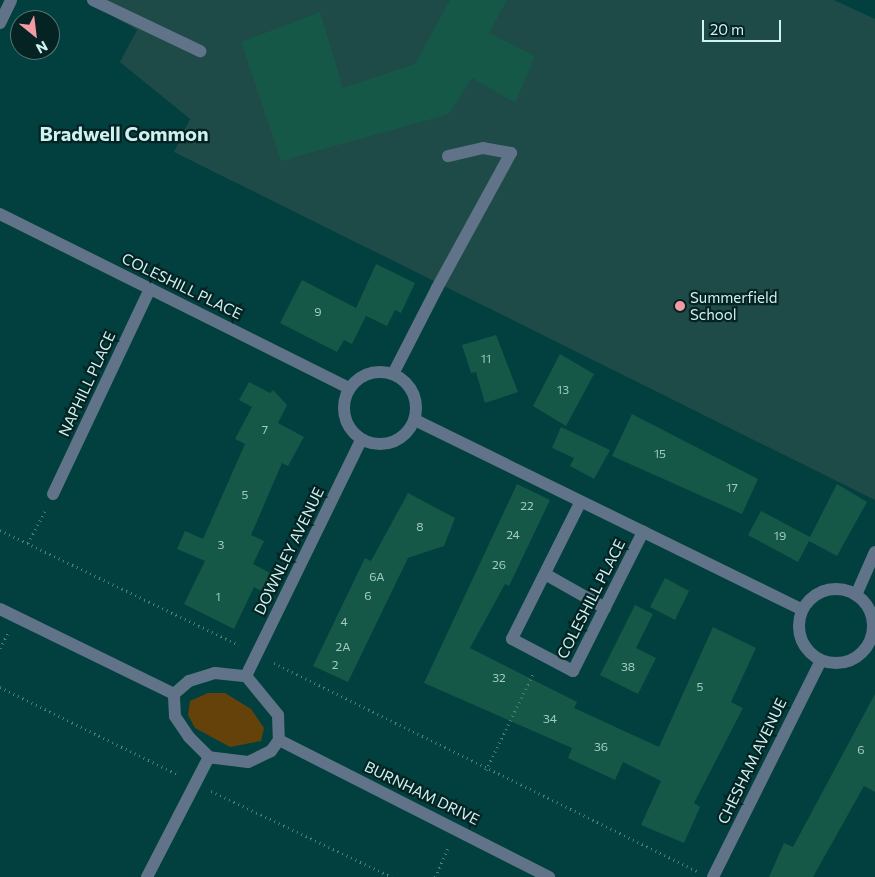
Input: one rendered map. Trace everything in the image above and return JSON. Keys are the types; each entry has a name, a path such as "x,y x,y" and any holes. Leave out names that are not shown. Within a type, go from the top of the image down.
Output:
{"street":[{"path":"0,23 11,0"},
{"path":"93,0 200,51"},
{"path":"393,374 437,288 511,153 483,148 448,156"},
{"name":"COLESHILL PLACE","path":"0,214 349,388"},
{"name":"NAPHILL PLACE","path":"53,494 150,289"},
{"path":"370,373 393,374 412,390 415,420 409,431 387,444 361,440 344,413 349,388 370,373"},
{"name":"COLESHILL PLACE","path":"415,420 580,503 802,610"},
{"name":"DOWNLEY AVENUE","path":"246,676 361,440"},
{"name":"COLESHILL PLACE","path":"580,503 512,639 573,671 643,532"},
{"path":"856,595 875,552"},
{"path":"544,574 605,608"},
{"path":"832,589 856,595 870,611 872,643 843,662 821,660 811,653 800,634 802,610 820,593 832,589"},
{"path":"0,609 174,694"},
{"name":"CHESHAM AVENUE","path":"713,877 821,660"},
{"path":"215,673 246,676 278,715 279,740 270,751 248,762 210,757 175,716 174,694 189,681 215,673"},
{"name":"BURNHAM DRIVE","path":"279,740 458,828 549,877"},
{"path":"147,877 210,757"}],"path":[{"path":"28,543 53,494"},
{"path":"0,530 257,654 486,770 699,873"},
{"path":"486,770 543,656"},
{"path":"435,877 458,828"}],"shaded area":[{"name":"Summerfield School","path":"96,0 834,0 875,19 875,500 174,152 190,119 120,62 137,30 107,13"},
{"path":"208,693 225,693 251,709 264,728 261,741 230,747 195,728 188,715 190,701"}],"building":[{"path":"450,0 507,0 489,33 535,56 515,103 472,78 449,114 281,161 241,42 320,12 343,88 415,64"},
{"path":"376,264 415,283 401,313 395,310 387,326 366,316 352,344 344,340 337,352 280,323 302,280 356,308"},
{"path":"496,335 518,392 485,403 476,372 471,373 462,345"},
{"path":"560,354 594,374 566,426 533,406"},
{"path":"249,382 270,393 273,390 287,405 278,423 304,437 288,466 282,463 251,535 264,541 253,564 276,576 267,594 254,587 234,629 184,604 205,561 177,549 185,531 203,539 245,444 235,439 252,407 239,400"},
{"path":"632,414 758,479 742,514 612,456"},
{"path":"561,427 610,450 594,479 570,466 574,458 552,448"},
{"path":"517,484 550,500 509,586 505,584 470,648 577,702 574,708 659,747 713,627 756,648 731,702 743,708 694,803 700,807 684,843 641,825 661,781 623,762 615,780 568,758 572,748 424,683"},
{"path":"837,484 867,502 837,556 809,541 798,562 748,535 761,511 810,537"},
{"path":"408,493 455,518 444,546 408,558 348,682 313,666 365,558 371,561"},
{"path":"665,578 689,591 675,620 650,607"},
{"path":"635,605 653,614 636,648 656,658 638,694 600,675"},
{"path":"875,694 875,792 864,786 813,877 769,877 784,843 793,847"}],"place":[{"name":"Summerfield School","path":"680,306"}],"district":[{"name":"Bradwell Common","path":"124,133"}]}
